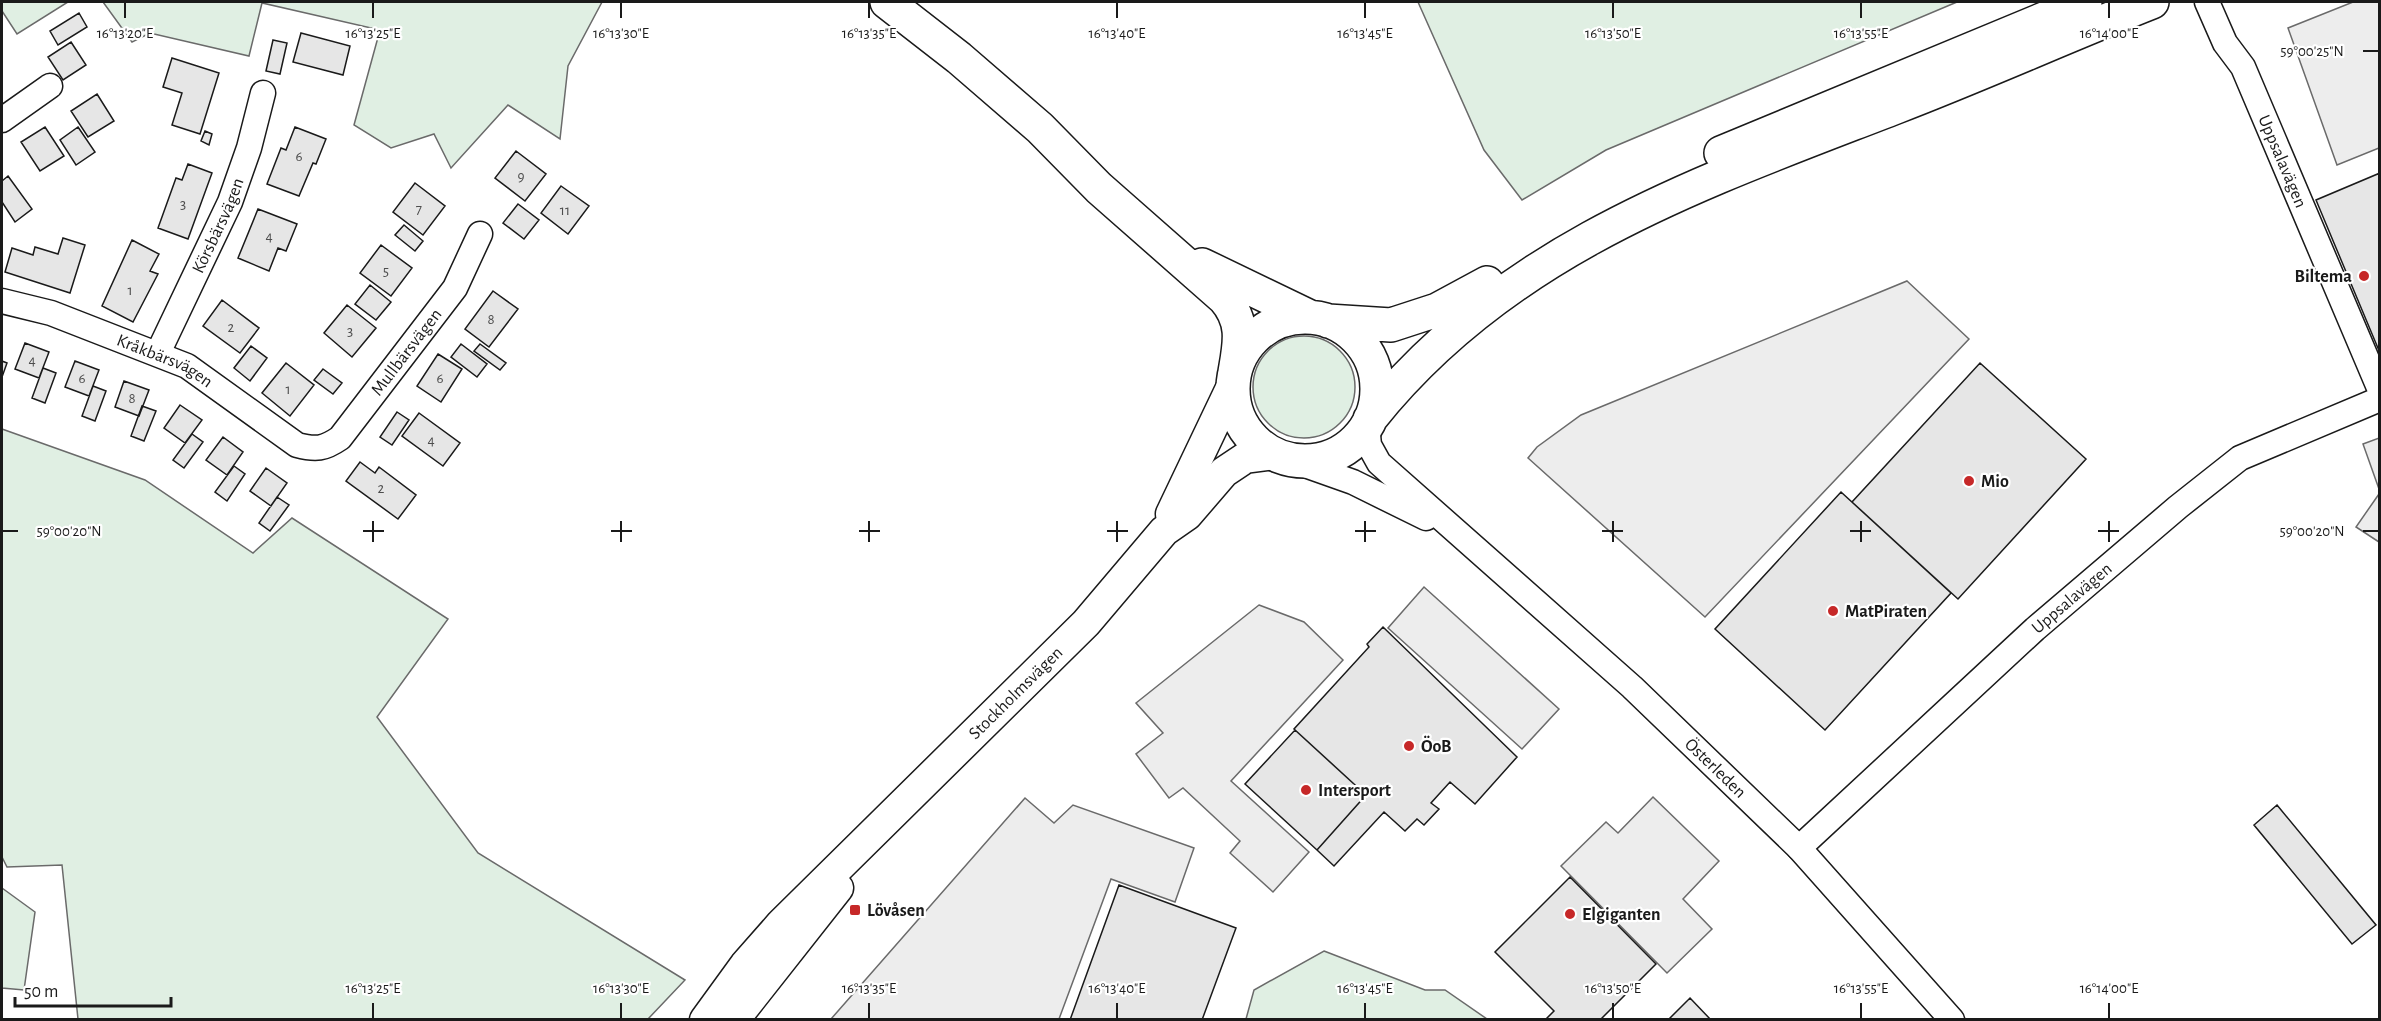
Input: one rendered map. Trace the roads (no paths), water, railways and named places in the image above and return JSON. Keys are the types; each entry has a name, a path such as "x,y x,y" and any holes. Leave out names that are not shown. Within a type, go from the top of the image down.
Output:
{"highway":[{"path":"887,2 1017,107 1099,188 1224,298 1236,314 1241,340 1234,378 1233,399 1245,429 1262,447 1281,456 1302,461 1331,456 1355,441 1399,383 1441,341 1483,306 1540,265 1607,227 1676,193 1916,99 2151,2"},
{"path":"1234,378 1244,350 1258,334 1283,320 1319,319 1391,325 1437,310 1462,298 1578,226 1709,158 1802,117 2085,2"},
{"path":"1171,249 1319,319 1344,328 1355,337 1370,358 1374,370 1377,395 1369,422"}],"main road":[{"name":"Stockholmsvägen","path":"1164,531 1234,378"},
{"name":"Stockholmsvägen","path":"705,1020 745,965 781,924 1086,623 1164,531 1187,515 1234,464 1245,458 1281,456"},
{"name":"Stockholmsvägen","path":"734,1020 833,899 860,848"}],"street":[{"name":"Uppsalavägen","path":"2207,2 2225,43 2243,67 2379,390"},
{"path":"2,120 50,86"},
{"name":"Körsbärsvägen","path":"158,353 171,321 208,254 230,202 249,148 264,93"},
{"name":"Mullbärsvägen","path":"312,449 327,447 340,438 455,288 480,234"},
{"name":"Kråkbärsvägen","path":"2,301 51,313 187,366 297,445 312,449"},
{"name":"Uppsalavägen","path":"1799,848 2035,629 2240,458 2379,399"},
{"name":"Österleden","path":"1369,422 1369,445 1379,463 1519,584 1632,687 1799,848 1952,1020"},
{"name":"Österleden","path":"1281,456 1353,482 1460,535"}],"place":[{"name":"Biltema","path":"2364,276"},
{"name":"Mio","path":"1969,481"},
{"name":"MatPiraten","path":"1833,611"},
{"name":"ÖoB","path":"1409,746"},
{"name":"Intersport","path":"1306,790"},
{"name":"Lövåsen","path":"855,910"},
{"name":"Elgiganten","path":"1570,914"}]}
